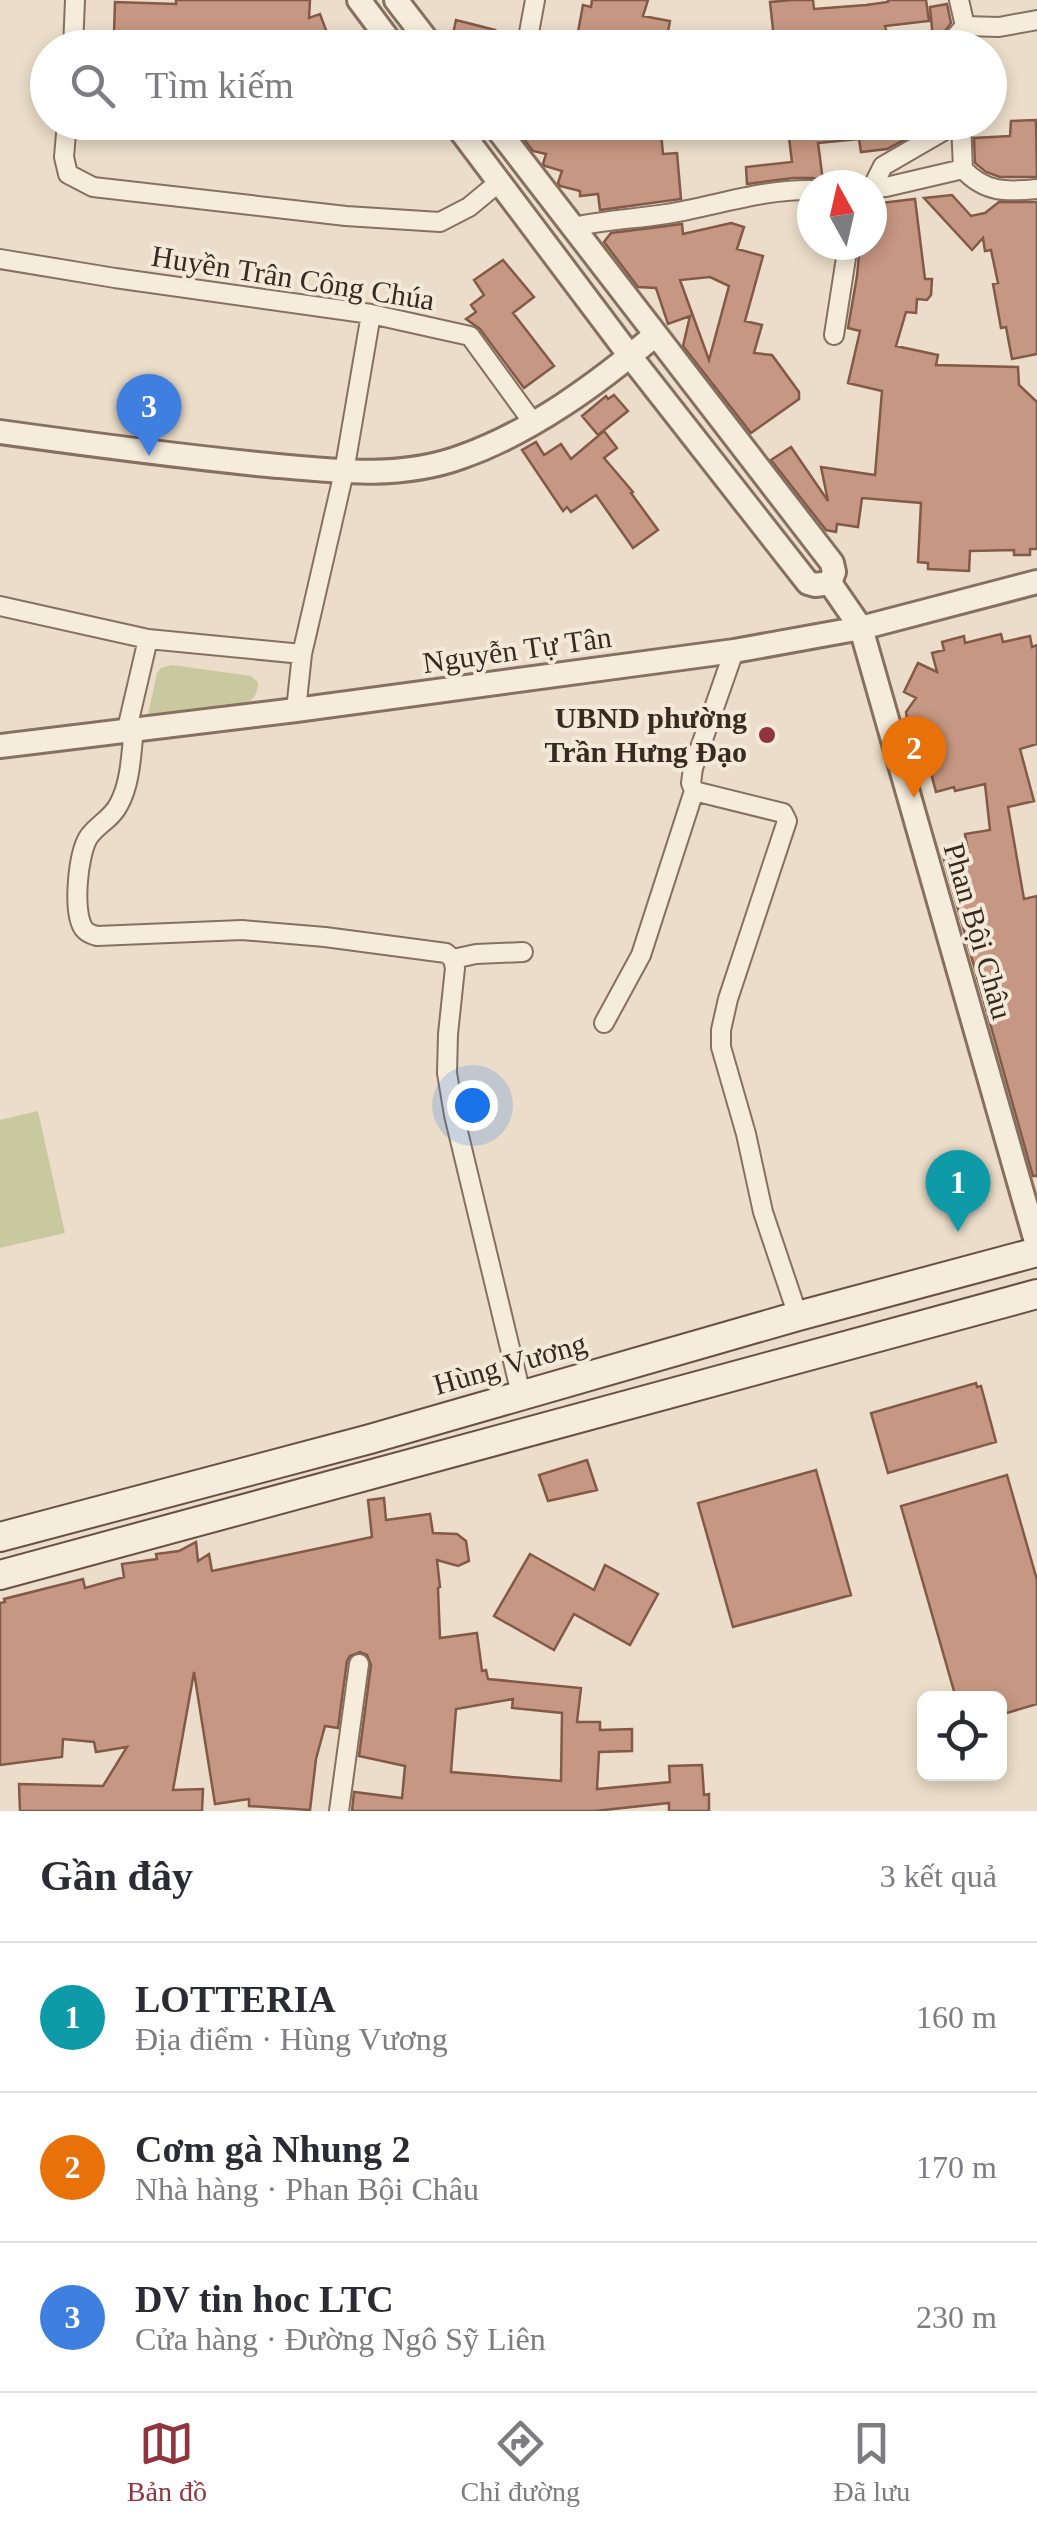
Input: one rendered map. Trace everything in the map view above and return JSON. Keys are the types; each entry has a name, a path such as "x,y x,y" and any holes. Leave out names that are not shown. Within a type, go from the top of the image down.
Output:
{"main road":[{"name":"Hùng Vương","path":"0,1537 370,1439 1037,1248"},
{"path":"0,1575 1037,1294"},
{"path":"487,1406 496,1440"}],"street":[{"path":"74,30 75,0"},
{"path":"358,0 382,30"},
{"path":"396,0 420,30"},
{"path":"529,30 535,0"},
{"path":"959,0 965,26"},
{"path":"965,26 999,27 1037,20"},
{"path":"962,30 965,26"},
{"path":"65,140 68,174 93,186 346,216 440,222 469,207 498,183"},
{"name":"Phan Bội Châu","path":"467,140 808,582 815,586 830,583"},
{"name":"Phan Bội Châu","path":"506,140 832,564 830,583"},
{"path":"881,170 928,140"},
{"path":"961,140 963,170 974,181 994,189 1037,189"},
{"path":"887,185 963,170"},
{"path":"574,228 666,214 756,194 797,191"},
{"name":"Huyền Trân Công Chúa","path":"0,259 371,314 470,336 534,424"},
{"path":"834,336 846,260"},
{"path":"296,710 302,654 344,472 371,314"},
{"path":"0,432 168,455 344,472 398,472 460,457 534,424 654,336"},
{"name":"Nguyễn Tự Tân","path":"0,746 734,651 861,628 1037,582"},
{"name":"Phan Bội Châu","path":"830,583 861,628 1037,1248"},
{"path":"0,606 148,638 302,654"},
{"path":"148,638 131,729 126,787 118,807 85,843 78,916 88,934 97,936 242,930 292,933 446,953 452,959 455,968 447,1053 449,1087 521,1394"},
{"path":"604,1023 641,955 694,792 693,768 734,651"},
{"path":"694,792 783,813 787,821 721,1030 763,1212 798,1316"},
{"path":"452,959 523,952"},
{"path":"338,1811 359,1664"}],"green space":[{"path":"172,665 251,676 258,682 257,691 240,707 148,715 157,673"},
{"path":"38,1111 65,1233 0,1248 0,1120"}],"building":[{"path":"176,0 310,0 309,18 320,14 326,30 114,30 115,2 176,4"},
{"path":"592,0 648,0 643,16 670,21 668,30 578,30 583,5 591,7"},
{"path":"813,0 814,9 888,0 926,0 929,21 885,26 886,30 773,30 770,2"},
{"path":"947,4 951,23 946,30 932,30 930,7"},
{"path":"456,20 495,30 454,30"},
{"path":"1036,120 1037,177 1000,177 975,163 974,140 1007,140 1011,121"},
{"path":"525,140 662,140 663,154 677,153 681,199 600,210 598,194 580,196 580,191 560,186 562,171 545,166 546,154 533,151"},
{"path":"789,140 849,140 818,143 822,170 797,170 797,178 747,184 746,167 792,162"},
{"path":"859,140 904,140 887,149 861,152"},
{"path":"952,195 971,216 985,213 999,202 1037,202 1037,354 1012,359 1006,327 1001,328 991,250 985,251 983,238 972,250 924,198"},
{"path":"915,199 925,279 932,279 931,295 927,300 917,299 916,313 906,312 896,346 938,355 936,365 1018,367 1019,385 1037,402 1037,549 1030,549 1030,555 1014,555 1014,550 970,551 969,571 928,569 928,563 918,562 921,503 862,498 858,527 837,524 836,532 826,530 771,460 791,447 828,501 821,467 875,475 882,391 848,383 860,331 848,328 859,260 887,260 887,202"},
{"path":"731,223 744,227 737,249 763,256 745,321 762,325 754,353 772,355 799,392 799,399 751,433 683,346 690,316 668,324 656,288 638,287 604,242 611,233 682,224 683,234","holes":["710,277 729,286 709,360 680,280"]},
{"path":"503,260 534,297 513,313 554,366 524,388 480,329 466,319 476,312 471,305 484,295 474,280"},
{"path":"614,395 628,411 598,435 582,416 606,396 608,399"},
{"path":"604,431 617,448 604,458 658,530 633,548 596,495 571,512 567,507 563,511 522,450 536,442 544,455 561,444 571,459"},
{"path":"1001,634 1003,642 1030,636 1032,647 1037,645 1037,744 1020,749 1034,801 1008,807 1024,899 1037,896 1037,1176 1033,1176 943,856 968,852 965,834 990,830 985,784 936,792 926,754 918,756 913,732 909,733 906,712 916,698 904,692 918,663 937,672 932,653 944,650 942,642 964,636 965,643"},
{"path":"976,1383 981,1386 996,1442 888,1473 871,1413"},
{"path":"587,1460 597,1490 548,1501 539,1475"},
{"path":"816,1470 851,1595 733,1627 698,1503"},
{"path":"1007,1475 1037,1580 1037,1704 1007,1713 1007,1691 954,1691 901,1506"},
{"path":"384,1498 386,1520 430,1514 433,1533 457,1534 466,1541 469,1561 458,1566 437,1560 440,1638 477,1633 482,1671 486,1670 488,1679 581,1688 577,1722 600,1722 600,1730 632,1729 632,1751 599,1752 597,1789 670,1782 669,1766 702,1765 709,1811 669,1811 669,1803 595,1811 352,1811 354,1792 402,1798 405,1766 359,1756 371,1665 367,1655 360,1652 347,1661 338,1728 325,1726 316,1759 310,1810 249,1806 249,1799 215,1804 194,1672 173,1790 203,1789 202,1811 20,1811 19,1784 103,1786 127,1747 96,1752 94,1742 63,1739 62,1757 0,1765 0,1603 4,1599 83,1579 85,1588 124,1577 122,1564 157,1559 156,1554 179,1551 196,1542 198,1561 209,1554 212,1571 372,1537 368,1500","holes":["513,1699 512,1708 562,1713 561,1781 451,1772 456,1709"]},
{"path":"530,1554 594,1590 605,1565 658,1594 630,1645 574,1614 554,1650 494,1616"}],"place":[{"name":"DV tin hoc LTC","path":"149,456"},
{"name":"UBND phường Trần Hưng Đạo","path":"767,735"},
{"name":"Cơm gà Nhung 2","path":"914,798"},
{"name":"LOTTERIA","path":"958,1232"}]}
